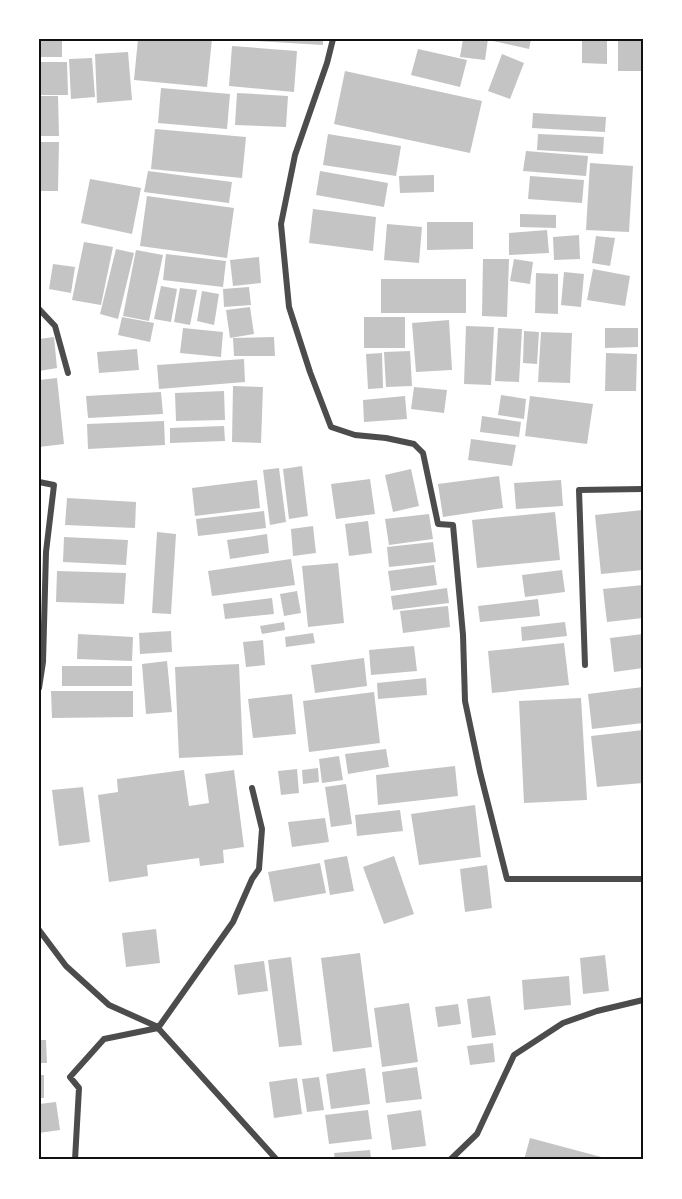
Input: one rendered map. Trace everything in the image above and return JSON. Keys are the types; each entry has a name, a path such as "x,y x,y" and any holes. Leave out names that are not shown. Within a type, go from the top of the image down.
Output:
{"street":[{"path":"333,39 295,155 281,224 289,307 310,372 331,427 355,435 414,444 423,453 438,524 453,525 463,635 465,701 507,879 643,879"},
{"path":"39,309 55,326 68,373"},
{"path":"39,482 54,485 46,552 43,662 39,688"},
{"path":"585,665 579,490 643,489"},
{"path":"75,1160 79,1088 70,1077 104,1039 158,1028 233,922 252,879 259,870 262,829 252,788"},
{"path":"39,930 66,966 109,1005 158,1028 277,1160"},
{"path":"450,1160 477,1134 514,1054 563,1023 597,1011 643,1000"}],"building":[{"path":"39,39 62,39 62,57 39,57"},
{"path":"138,39 212,39 207,87 134,80"},
{"path":"256,39 323,39 323,45 256,41"},
{"path":"463,39 488,39 485,60 460,57"},
{"path":"493,39 531,39 529,49 493,41"},
{"path":"582,39 607,39 607,64 582,63"},
{"path":"618,39 643,39 643,71 618,71"},
{"path":"232,46 297,51 294,92 229,86"},
{"path":"418,49 467,60 460,87 411,75"},
{"path":"128,52 132,100 97,103 95,54"},
{"path":"502,54 524,63 510,99 488,91"},
{"path":"92,58 95,97 71,99 69,59"},
{"path":"39,62 67,62 68,95 39,95"},
{"path":"345,71 482,101 470,153 334,124"},
{"path":"161,88 230,94 227,129 158,123"},
{"path":"237,93 288,96 286,127 235,125"},
{"path":"39,96 58,96 59,136 39,136"},
{"path":"533,113 606,117 605,132 532,128"},
{"path":"155,129 246,137 242,178 151,169"},
{"path":"328,134 401,146 396,176 323,165"},
{"path":"538,134 604,137 603,154 537,150"},
{"path":"39,142 59,142 58,191 39,191"},
{"path":"526,151 588,156 586,176 523,171"},
{"path":"590,163 633,166 629,232 586,230"},
{"path":"148,171 232,182 229,203 144,192"},
{"path":"320,171 388,183 384,207 316,195"},
{"path":"434,175 434,192 400,193 399,176"},
{"path":"530,176 584,180 582,203 528,199"},
{"path":"90,179 141,188 132,234 81,223"},
{"path":"147,196 234,208 227,258 140,246"},
{"path":"313,209 376,217 373,251 309,243"},
{"path":"520,214 556,215 556,228 520,227"},
{"path":"427,222 473,222 473,249 427,250"},
{"path":"387,224 422,227 419,263 384,260"},
{"path":"547,230 549,253 509,255 509,233"},
{"path":"579,235 580,259 554,260 553,237"},
{"path":"596,236 615,238 610,266 592,263"},
{"path":"84,242 113,247 101,305 72,300"},
{"path":"116,249 134,253 118,319 100,314"},
{"path":"136,250 163,255 149,321 123,316"},
{"path":"166,254 226,261 223,287 163,280"},
{"path":"259,257 261,283 233,286 230,260"},
{"path":"483,259 509,259 507,317 482,316"},
{"path":"514,259 533,262 530,284 510,281"},
{"path":"53,264 75,267 71,293 49,289"},
{"path":"593,269 630,276 625,306 587,300"},
{"path":"564,272 584,274 581,307 561,305"},
{"path":"536,273 558,274 558,314 535,313"},
{"path":"381,279 466,279 466,313 381,313"},
{"path":"161,286 177,289 171,322 154,319"},
{"path":"249,287 251,305 224,307 223,289"},
{"path":"180,288 197,290 190,325 174,322"},
{"path":"202,291 219,294 214,325 197,321"},
{"path":"250,307 254,334 230,338 226,310"},
{"path":"122,317 154,323 150,342 118,335"},
{"path":"364,317 405,317 405,348 364,348"},
{"path":"449,320 452,370 416,372 412,323"},
{"path":"466,326 494,327 491,385 464,384"},
{"path":"183,328 223,332 221,357 180,353"},
{"path":"498,328 522,329 519,382 495,381"},
{"path":"605,328 638,328 638,347 605,348"},
{"path":"524,331 539,332 537,364 523,363"},
{"path":"541,332 572,333 570,383 538,382"},
{"path":"54,337 57,368 39,371 39,339"},
{"path":"274,337 275,356 234,356 233,338"},
{"path":"137,349 139,370 99,373 97,352"},
{"path":"410,351 412,386 386,387 384,352"},
{"path":"382,353 383,388 368,389 366,354"},
{"path":"606,353 637,354 636,391 605,391"},
{"path":"244,359 245,382 159,389 157,365"},
{"path":"57,378 64,444 39,447 39,380"},
{"path":"233,386 263,387 261,443 232,442"},
{"path":"414,387 447,390 444,413 411,409"},
{"path":"224,391 225,420 176,421 175,393"},
{"path":"161,392 163,414 88,418 86,396"},
{"path":"501,395 526,399 524,419 498,415"},
{"path":"405,396 407,419 364,422 363,400"},
{"path":"530,396 593,404 587,444 525,436"},
{"path":"482,416 521,422 519,437 480,432"},
{"path":"164,421 165,445 88,449 87,424"},
{"path":"224,426 225,441 170,443 170,428"},
{"path":"471,439 516,445 512,466 468,460"},
{"path":"302,466 308,516 289,519 283,469"},
{"path":"279,468 286,522 270,525 263,470"},
{"path":"411,469 419,506 393,512 385,475"},
{"path":"499,476 503,508 443,517 438,484"},
{"path":"370,479 375,514 336,519 331,484"},
{"path":"257,480 260,508 195,516 192,488"},
{"path":"561,480 563,506 516,509 514,483"},
{"path":"67,498 136,502 135,528 65,525"},
{"path":"643,510 643,570 601,574 595,515"},
{"path":"264,511 266,528 198,536 196,519"},
{"path":"555,512 560,560 477,568 472,520"},
{"path":"429,514 433,539 389,545 385,519"},
{"path":"368,521 372,553 349,556 345,524"},
{"path":"313,526 316,553 293,556 291,529"},
{"path":"157,532 176,534 171,614 152,613"},
{"path":"267,534 269,553 230,559 227,540"},
{"path":"64,537 128,540 126,565 63,562"},
{"path":"433,542 436,562 389,567 387,547"},
{"path":"291,559 295,585 212,596 208,571"},
{"path":"338,563 344,623 308,627 302,566"},
{"path":"434,565 437,585 391,591 388,571"},
{"path":"562,570 565,592 525,597 522,575"},
{"path":"57,571 126,573 124,604 56,602"},
{"path":"643,585 643,618 607,622 603,589"},
{"path":"447,588 449,603 393,610 391,596"},
{"path":"297,591 301,613 284,616 280,594"},
{"path":"272,598 274,614 225,619 223,604"},
{"path":"538,599 540,616 480,622 478,606"},
{"path":"448,606 450,627 403,633 400,611"},
{"path":"284,622 285,630 262,634 260,626"},
{"path":"565,622 567,636 522,641 521,627"},
{"path":"171,631 172,652 140,654 139,633"},
{"path":"313,633 315,643 286,647 285,637"},
{"path":"78,634 133,637 132,661 77,659"},
{"path":"643,634 643,668 614,672 610,638"},
{"path":"263,640 265,665 246,667 243,642"},
{"path":"564,643 569,685 492,693 488,651"},
{"path":"414,646 417,671 371,675 369,650"},
{"path":"364,658 367,686 315,693 311,665"},
{"path":"167,661 172,712 146,714 142,664"},
{"path":"239,664 243,755 179,758 175,667"},
{"path":"62,666 132,666 132,686 62,686"},
{"path":"426,678 427,695 378,699 377,683"},
{"path":"643,687 643,723 592,729 588,694"},
{"path":"51,691 133,691 133,717 52,718"},
{"path":"374,692 380,743 309,752 303,701"},
{"path":"292,694 296,734 253,738 248,699"},
{"path":"581,698 587,800 524,803 519,701"},
{"path":"643,730 643,783 597,787 591,736"},
{"path":"386,749 389,767 348,774 345,754"},
{"path":"339,756 343,780 322,783 319,759"},
{"path":"455,766 458,796 378,805 376,775"},
{"path":"318,768 319,782 303,784 302,770"},
{"path":"297,769 299,793 281,795 278,771"},
{"path":"184,770 189,806 209,803 205,774 234,770 244,847 223,850 224,863 200,866 199,858 147,865 148,876 109,882 98,795 118,792 117,779"},
{"path":"346,784 352,824 331,827 325,787"},
{"path":"83,787 90,842 59,846 52,790"},
{"path":"475,805 481,857 419,865 411,814"},
{"path":"400,810 403,831 357,836 355,815"},
{"path":"325,818 329,842 292,847 288,822"},
{"path":"347,856 354,891 330,895 324,860"},
{"path":"394,856 414,914 384,924 363,867"},
{"path":"320,863 326,893 274,902 268,872"},
{"path":"487,865 492,908 465,912 460,869"},
{"path":"156,929 160,963 126,967 122,933"},
{"path":"360,953 372,1047 333,1052 321,958"},
{"path":"605,955 609,991 583,994 580,958"},
{"path":"291,957 302,1045 279,1047 268,960"},
{"path":"264,961 268,991 238,995 234,965"},
{"path":"569,976 571,1005 524,1010 522,980"},
{"path":"490,996 496,1035 472,1038 467,999"},
{"path":"409,1003 418,1062 382,1067 374,1008"},
{"path":"458,1004 461,1024 438,1027 435,1007"},
{"path":"39,1040 46,1040 47,1063 39,1063"},
{"path":"493,1043 495,1062 470,1065 467,1046"},
{"path":"417,1067 422,1099 386,1103 382,1072"},
{"path":"365,1068 370,1104 331,1109 326,1074"},
{"path":"39,1075 44,1075 44,1098 39,1098"},
{"path":"319,1077 324,1110 307,1112 302,1079"},
{"path":"297,1078 302,1114 274,1118 269,1082"},
{"path":"56,1102 60,1130 39,1133 39,1104"},
{"path":"368,1110 372,1139 329,1144 325,1115"},
{"path":"421,1110 426,1146 392,1150 387,1115"},
{"path":"530,1138 605,1158 604,1160 524,1160"},
{"path":"370,1150 371,1160 335,1160 334,1153"}]}
